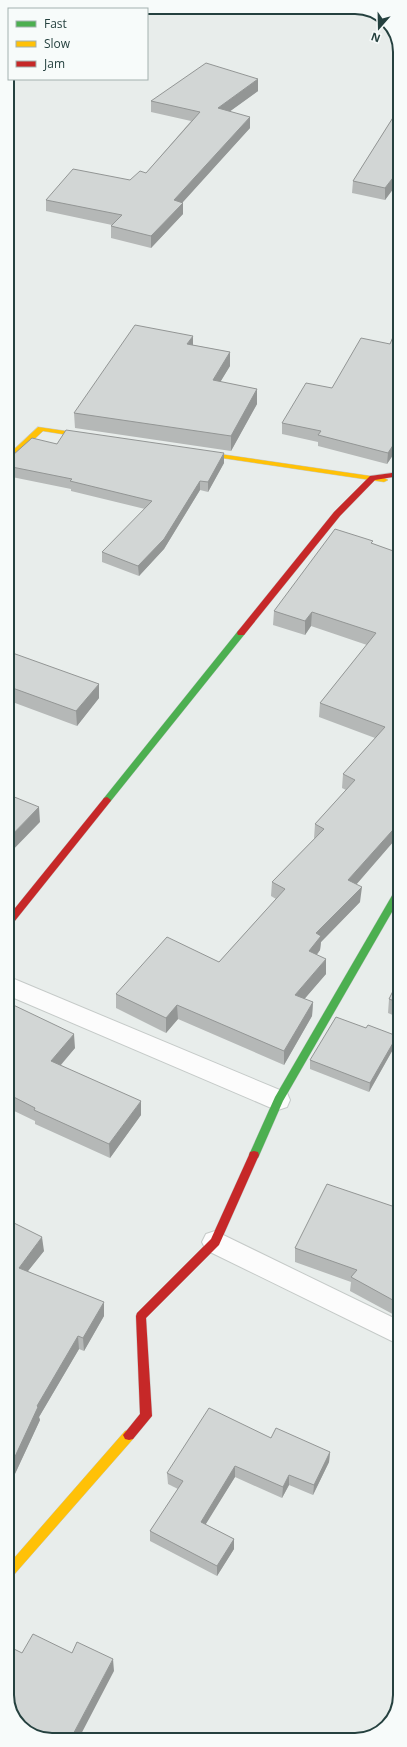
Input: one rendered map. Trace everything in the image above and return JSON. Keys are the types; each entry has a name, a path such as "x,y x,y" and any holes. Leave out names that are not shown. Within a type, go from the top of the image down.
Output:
{"street":[{"path":"14,454 41,429 104,438"},
{"path":"183,450 393,481"},
{"path":"14,916 337,514 373,478 393,475"},
{"path":"14,1566 146,1416 141,1316 215,1242 278,1100 393,901"},
{"path":"14,988 278,1100"},
{"path":"215,1242 393,1331"}],"building":[{"path":"206,63 258,79 218,108 250,117 174,200 183,203 151,236 111,226 122,215 46,200 73,169 130,180 140,171 146,173 200,112 151,101"},
{"path":"393,118 393,178 385,188 353,181"},
{"path":"135,325 193,336 187,344 230,352 213,380 257,389 231,436 74,413"},
{"path":"393,337 393,445 388,453 318,435 321,431 282,423 306,383 332,388 361,338 390,344"},
{"path":"66,430 224,453 208,482 200,481 164,539 138,566 102,552 152,501 70,481 72,479 14,467 14,454 32,438 57,444"},
{"path":"335,529 373,541 371,543 393,551 393,830 348,880 362,887 316,933 321,936 309,951 326,959 295,995 313,1002 284,1051 177,1005 166,1018 116,994 167,937 219,962 285,889 272,882 324,829 315,824 355,780 343,774 385,727 320,703 376,633 312,612 305,621 274,611"},
{"path":"14,654 99,684 76,711 14,689"},
{"path":"14,797 39,807 14,833"},
{"path":"393,991 393,1000 389,999"},
{"path":"14,1005 74,1034 51,1061 141,1101 109,1144 34,1110 35,1108 14,1097"},
{"path":"336,1017 366,1028 368,1025 393,1034 393,1043 370,1083 310,1060"},
{"path":"327,1184 393,1206 393,1300 351,1277 357,1270 295,1248"},
{"path":"14,1223 42,1237 19,1268 104,1302 83,1338 78,1336 37,1406 38,1407 14,1459"},
{"path":"209,1408 271,1438 276,1428 330,1452 314,1485 289,1475 283,1487 235,1466 201,1522 234,1539 217,1566 150,1531 183,1481 167,1473"},
{"path":"33,1634 72,1653 77,1642 113,1659 74,1733 42,1732 27,1724 19,1714 14,1695 14,1649 22,1653"}],"traffic: fast":[{"path":"107,800 241,633"},
{"path":"254,1155 278,1100 393,901"}],"traffic: slow":[{"path":"14,454 41,429 93,437"},
{"path":"195,452 384,480"},
{"path":"14,1566 129,1435"}],"traffic: jam":[{"path":"241,633 337,514 373,478 393,475"},
{"path":"14,916 107,800"},
{"path":"129,1435 146,1416 141,1316 215,1242 254,1155"}]}
